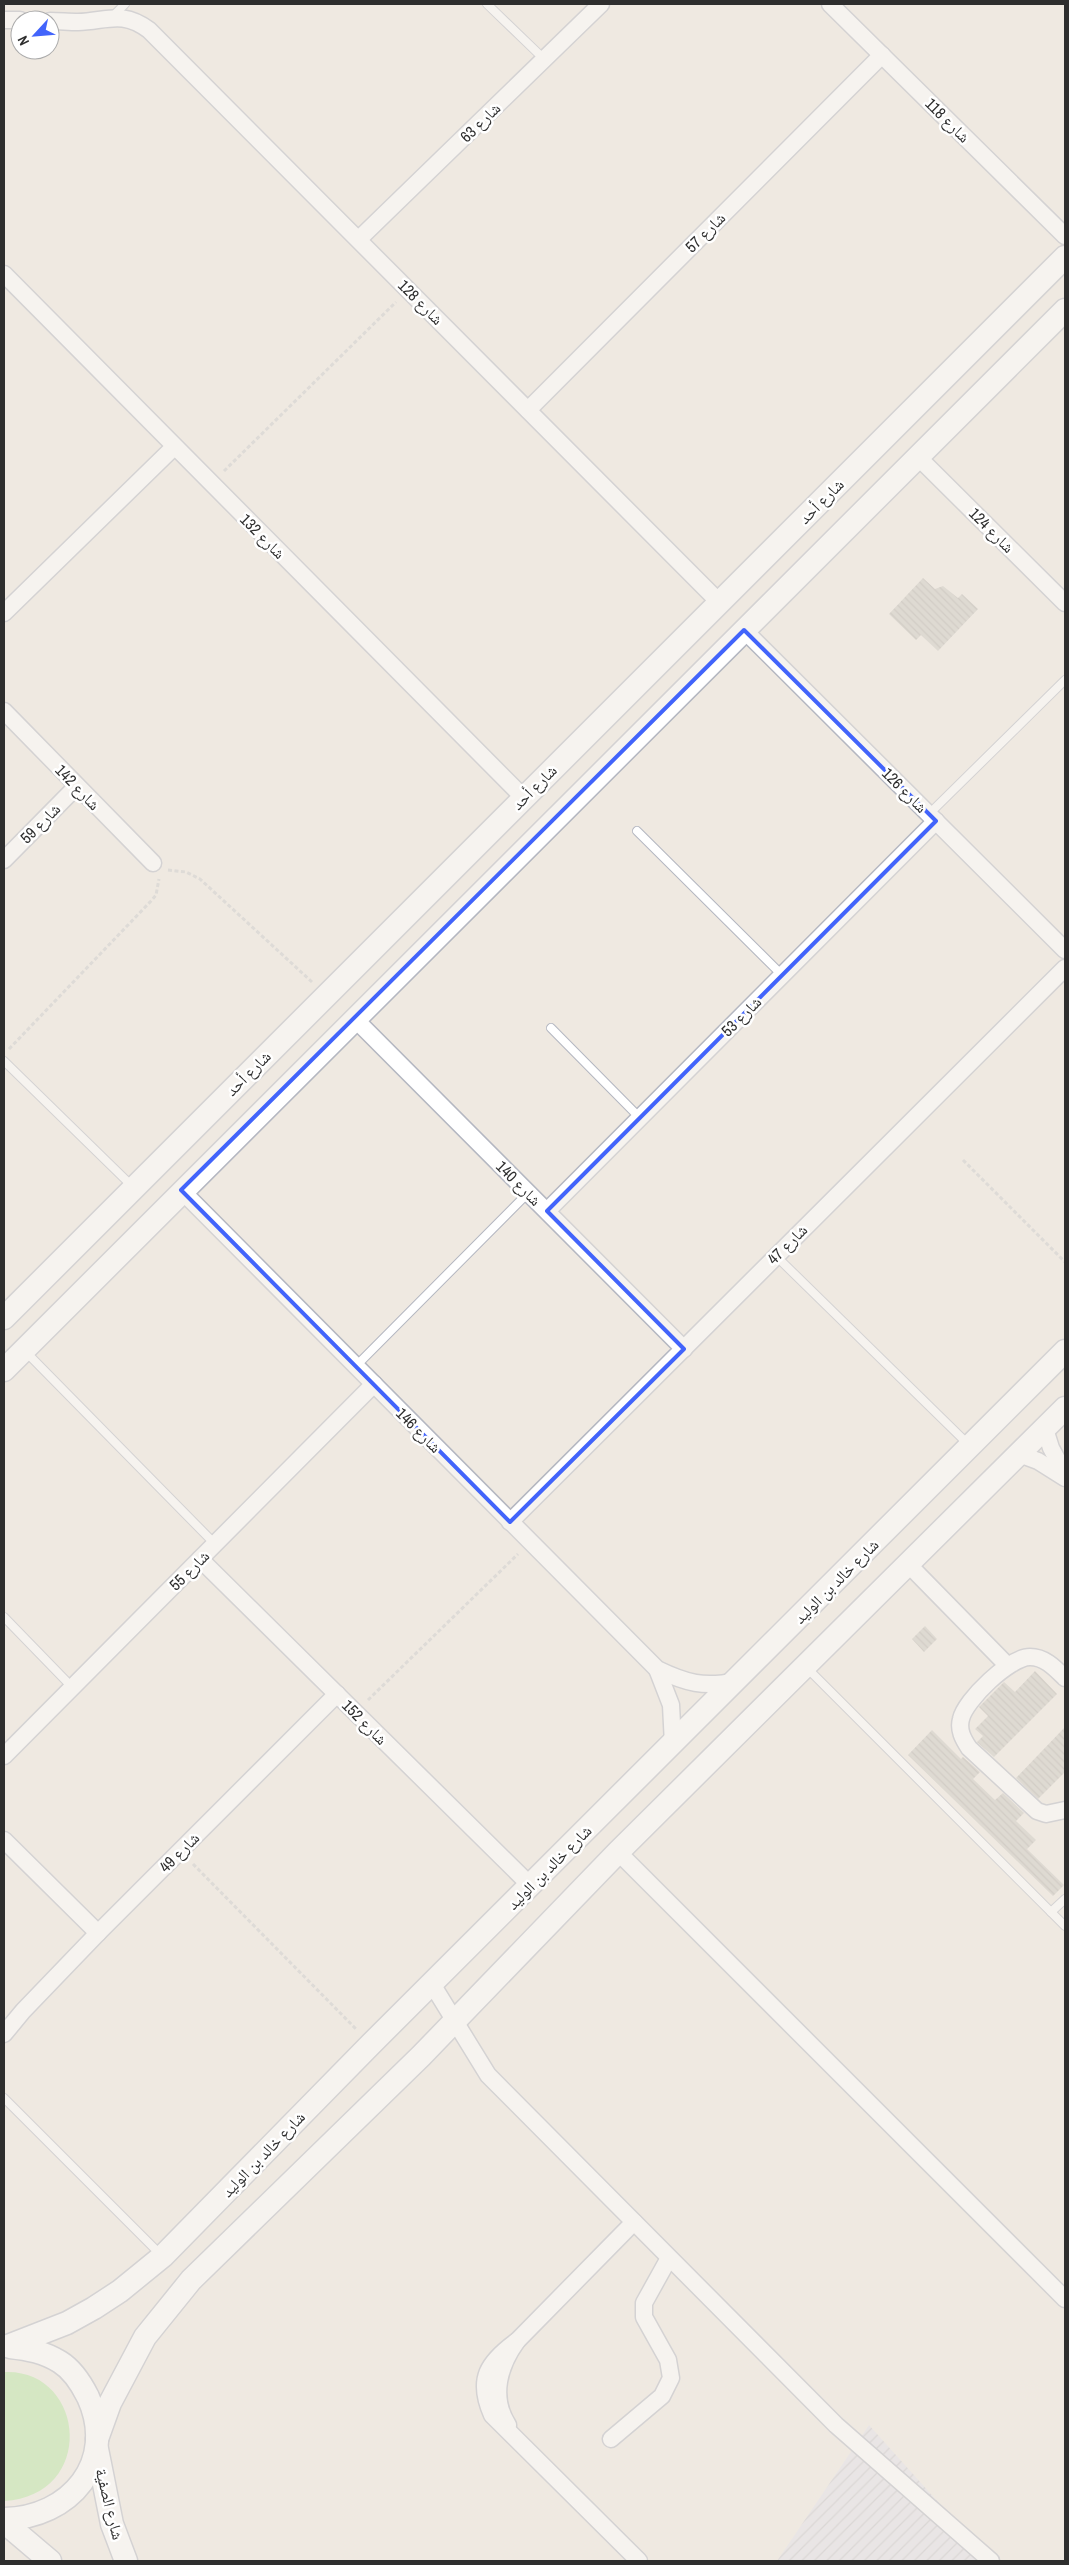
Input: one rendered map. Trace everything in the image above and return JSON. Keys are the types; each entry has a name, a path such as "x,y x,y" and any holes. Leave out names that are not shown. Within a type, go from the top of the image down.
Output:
{"main road":[{"name":"شارع أحد","path":"4,1318 1065,258"},
{"path":"4,1370 280,1091 1065,310"},
{"path":"695,628 704,627 713,630 719,636 722,645 721,654"},
{"path":"252,1069 253,1078 257,1086 264,1091 280,1091"},
{"name":"شارع خالد بن الوليد","path":"6,2347 67,2323 94,2308 120,2291 163,2256 371,2044 970,1446 1064,1355"},
{"path":"4,2520 23,2519 44,2513 63,2502 79,2487 90,2468 110,2403 126,2370 145,2338 191,2280 456,2020 618,1852 1065,1408"},
{"name":"شارع الصفية","path":"6,2347 36,2350 62,2363 82,2384 94,2410 97,2443 112,2524 126,2561"},
{"path":"4,2520 50,2561"}],"street":[{"name":"شارع 63","path":"359,240 601,4"},
{"name":"شارع 118","path":"830,4 1065,236"},
{"path":"60,21 78,22 113,16"},
{"name":"شارع 128","path":"113,16 139,22 149,30 720,603"},
{"name":"شارع 57","path":"528,410 882,55"},
{"name":"شارع 132","path":"4,274 523,798"},
{"path":"4,613 174,447"},
{"name":"شارع 124","path":"918,457 1065,603"},
{"name":"شارع 126","path":"744,630 1065,950"},
{"name":"شارع 142","path":"4,711 155,866"},
{"name":"شارع 59","path":"4,860 77,786"},
{"name":"شارع 53","path":"547,1211 782,975 933,818"},
{"name":"شارع 47","path":"510,1522 1065,968"},
{"name":"شارع 140","path":"354,1018 684,1349"},
{"name":"شارع 146","path":"181,1190 657,1669 695,1684 716,1685 736,1681"},
{"name":"شارع 55","path":"4,1756 374,1384"},
{"path":"1045,1429 1051,1448 1065,1474"},
{"path":"1019,1454 1038,1461 1065,1478"},
{"name":"شارع 152","path":"200,1559 531,1886"},
{"path":"908,1564 1008,1665"},
{"path":"1065,1678 1052,1665 1042,1659 1018,1658 1008,1665 963,1712 960,1721 963,1740 1037,1811 1056,1814 1065,1810"},
{"name":"شارع 146","path":"657,1669 671,1706 673,1744"},
{"name":"شارع 49","path":"4,2034 23,2010 98,1933 337,1694"},
{"path":"4,1840 98,1933"},
{"path":"618,1852 1065,2299"},
{"path":"432,1984 456,2020 488,2075 836,2425 991,2561"},
{"path":"4,2018 23,2010"},
{"path":"634,2222 518,2341 492,2363 486,2375 484,2389 486,2402 492,2415 639,2561"},
{"path":"612,2439 662,2396 671,2378 668,2360 644,2317 644,2303 669,2258"}],"lane":[{"path":"113,16 125,4"},
{"path":"488,4 544,59"},
{"path":"933,818 1065,680"},
{"path":"637,831 782,975"},
{"path":"551,1028 640,1118"},
{"path":"4,1060 133,1188"},
{"path":"356,1366 528,1192"},
{"path":"776,1256 970,1446"},
{"path":"24,1350 215,1544"},
{"path":"4,1617 72,1687"},
{"path":"805,1666 1065,1926"},
{"path":"1051,1912 1065,1899"},
{"path":"4,2098 163,2256"}],"path":[{"path":"211,483 408,290"},
{"path":"4,1054 151,901 159,887 155,866 186,872 200,879 326,995"},
{"path":"963,1160 1065,1262"},
{"path":"355,1712 530,1542"},
{"path":"180,1851 371,2044"}],"highlighted area":[{"path":"744,630 936,821 547,1211 684,1349 510,1522 181,1190"}],"shaded area":[{"path":"869,2425 991,2561 777,2561"}],"green space":[{"path":"4,2372 31,2376 51,2390 64,2409 70,2433 67,2456 55,2478 34,2494 4,2501"}],"building":[{"path":"923,578 935,589 943,586 958,598 962,594 978,609 938,651 921,635 916,640 889,614"},
{"path":"925,1626 937,1639 924,1652 912,1639"},
{"path":"1035,1671 1057,1694 994,1757 977,1742 983,1736 975,1729 988,1716 979,1707 1004,1682 1015,1692"},
{"path":"1065,1727 1065,1772 1038,1799 1016,1778"},
{"path":"932,1730 961,1759 963,1757 980,1772 973,1779 995,1800 1003,1793 1024,1813 1016,1821 1036,1840 1027,1849 1064,1885 1053,1896 908,1755"}]}
